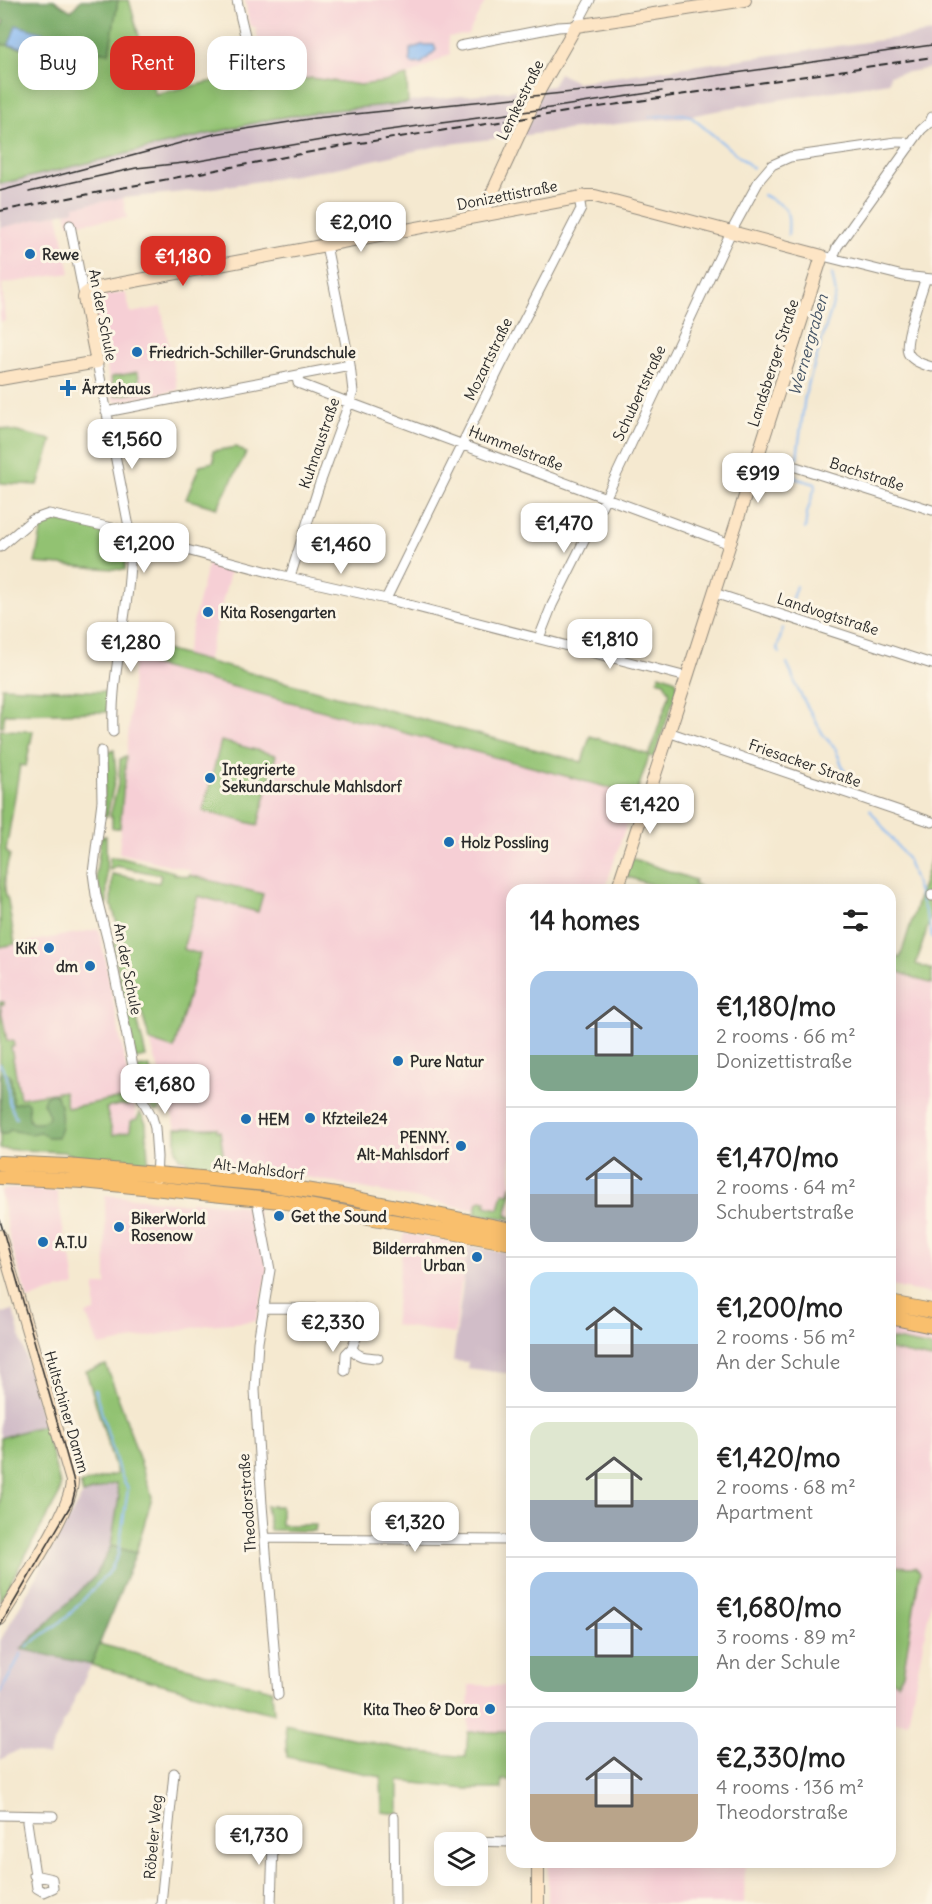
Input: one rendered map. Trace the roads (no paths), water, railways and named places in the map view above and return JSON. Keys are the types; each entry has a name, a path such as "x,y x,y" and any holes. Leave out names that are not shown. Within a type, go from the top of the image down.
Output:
{"main road":[{"name":"Alt-Mahlsdorf","path":"0,1162 67,1166 300,1204 506,1242"},
{"name":"Alt-Mahlsdorf","path":"0,1177 83,1181 267,1184 342,1196 506,1229"},
{"path":"896,1304 932,1311"},
{"path":"896,1318 932,1326"}],"street":[{"path":"237,0 245,36"},
{"name":"Lemkestraße","path":"482,215 540,89 590,0"},
{"path":"460,46 558,27 745,0"},
{"name":"Landsberger Straße","path":"618,884 758,455 828,257 921,130 931,120"},
{"name":"Schubertstraße","path":"539,638 552,605 605,499 731,232 760,179 772,165 790,157 870,144 904,142 910,146"},
{"name":"Donizettistraße","path":"85,294 92,289 579,197 595,196 828,257 929,280"},
{"name":"Mozartstraße","path":"386,599 581,209 579,197"},
{"name":"An der Schule","path":"70,225 130,532 129,589 111,707 112,732"},
{"name":"Kuhnaustraße","path":"291,578 353,392 350,365 326,245"},
{"path":"929,280 907,350 916,361 932,367"},
{"path":"0,379 97,362"},
{"path":"106,412 350,365"},
{"name":"Hummelstraße","path":"297,377 298,382 349,402 730,544"},
{"name":"Bachstraße","path":"758,455 932,510"},
{"path":"0,547 32,520 49,514 130,532 138,537 291,578 386,599 687,677"},
{"name":"Landvogtstraße","path":"714,593 932,664"},
{"name":"Friesacker Straße","path":"668,732 932,822"},
{"name":"An der Schule","path":"100,751 102,801 93,873 138,1091 152,1117 155,1128 156,1182"},
{"name":"Theodorstraße","path":"259,1198 258,1206 270,1270 258,1342 255,1390 278,1695"},
{"name":"Hultschiner Damm","path":"0,1236 72,1480 72,1490 62,1515 0,1619"},
{"path":"263,1308 354,1309 362,1315 362,1329 352,1348 346,1354 345,1371"},
{"path":"352,1348 354,1354 378,1358"},
{"path":"265,1539 506,1540"},
{"name":"Röbeler Weg","path":"161,1904 174,1773"},
{"path":"0,1815 53,1816"},
{"path":"28,1817 34,1875"},
{"path":"394,1817 396,1904"},
{"path":"271,1904 273,1845 276,1833"},
{"path":"488,1841 506,1842"},
{"path":"538,1868 538,1904"}],"water":[{"path":"16,25 53,36 18,36 18,46 9,45"},
{"path":"422,45 434,45 436,50 422,63 412,64 410,49"}],"waterway":[{"name":"Wernergraben","path":"649,117 682,114 690,116 753,168"},
{"name":"Wernergraben","path":"763,195 785,209 788,218 788,235"},
{"name":"Wernergraben","path":"797,458 805,395 836,294 832,274"},
{"name":"Wernergraben","path":"795,475 794,478 816,484 807,513 805,529"},
{"name":"Wernergraben","path":"789,608 796,586"},
{"name":"Wernergraben","path":"780,653 777,649 783,628"},
{"name":"Wernergraben","path":"787,663 798,690 824,736 835,748 851,783"},
{"name":"Wernergraben","path":"870,810 908,860 932,938"},
{"path":"0,1064 7,1076 9,1102 16,1118"},
{"path":"26,1647 66,1618 110,1571 118,1555 128,1489 119,1471 95,1390"},
{"path":"0,1694 21,1654"}],"tram line":[{"path":"0,191 214,134 315,118 672,82 932,45"},
{"path":"29,192 136,168 193,162 345,136 662,91"},
{"path":"0,1220 75,1491 72,1503 0,1626"}],"railway":[{"path":"0,211 353,144 932,57"}],"place":[{"name":"Rewe","path":"30,254"},
{"name":"Friedrich-Schiller-Grundschule","path":"137,352"},
{"name":"Ärztehaus","path":"68,388"},
{"name":"Kita Rosengarten","path":"208,612"},
{"name":"Integrierte Sekundarschule Mahlsdorf","path":"210,778"},
{"name":"Holz Possling","path":"449,842"},
{"name":"KiK","path":"49,948"},
{"name":"dm","path":"90,966"},
{"name":"Pure Natur","path":"398,1061"},
{"name":"Kfzteile24","path":"310,1118"},
{"name":"HEM","path":"246,1119"},
{"name":"PENNY. Alt-Mahlsdorf","path":"461,1146"},
{"name":"Get the Sound","path":"279,1216"},
{"name":"BikerWorld Rosenow","path":"119,1227"},
{"name":"A.T.U","path":"43,1242"},
{"name":"Bilderrahmen Urban","path":"477,1257"},
{"name":"Kita Theo & Dora","path":"490,1709"}]}
